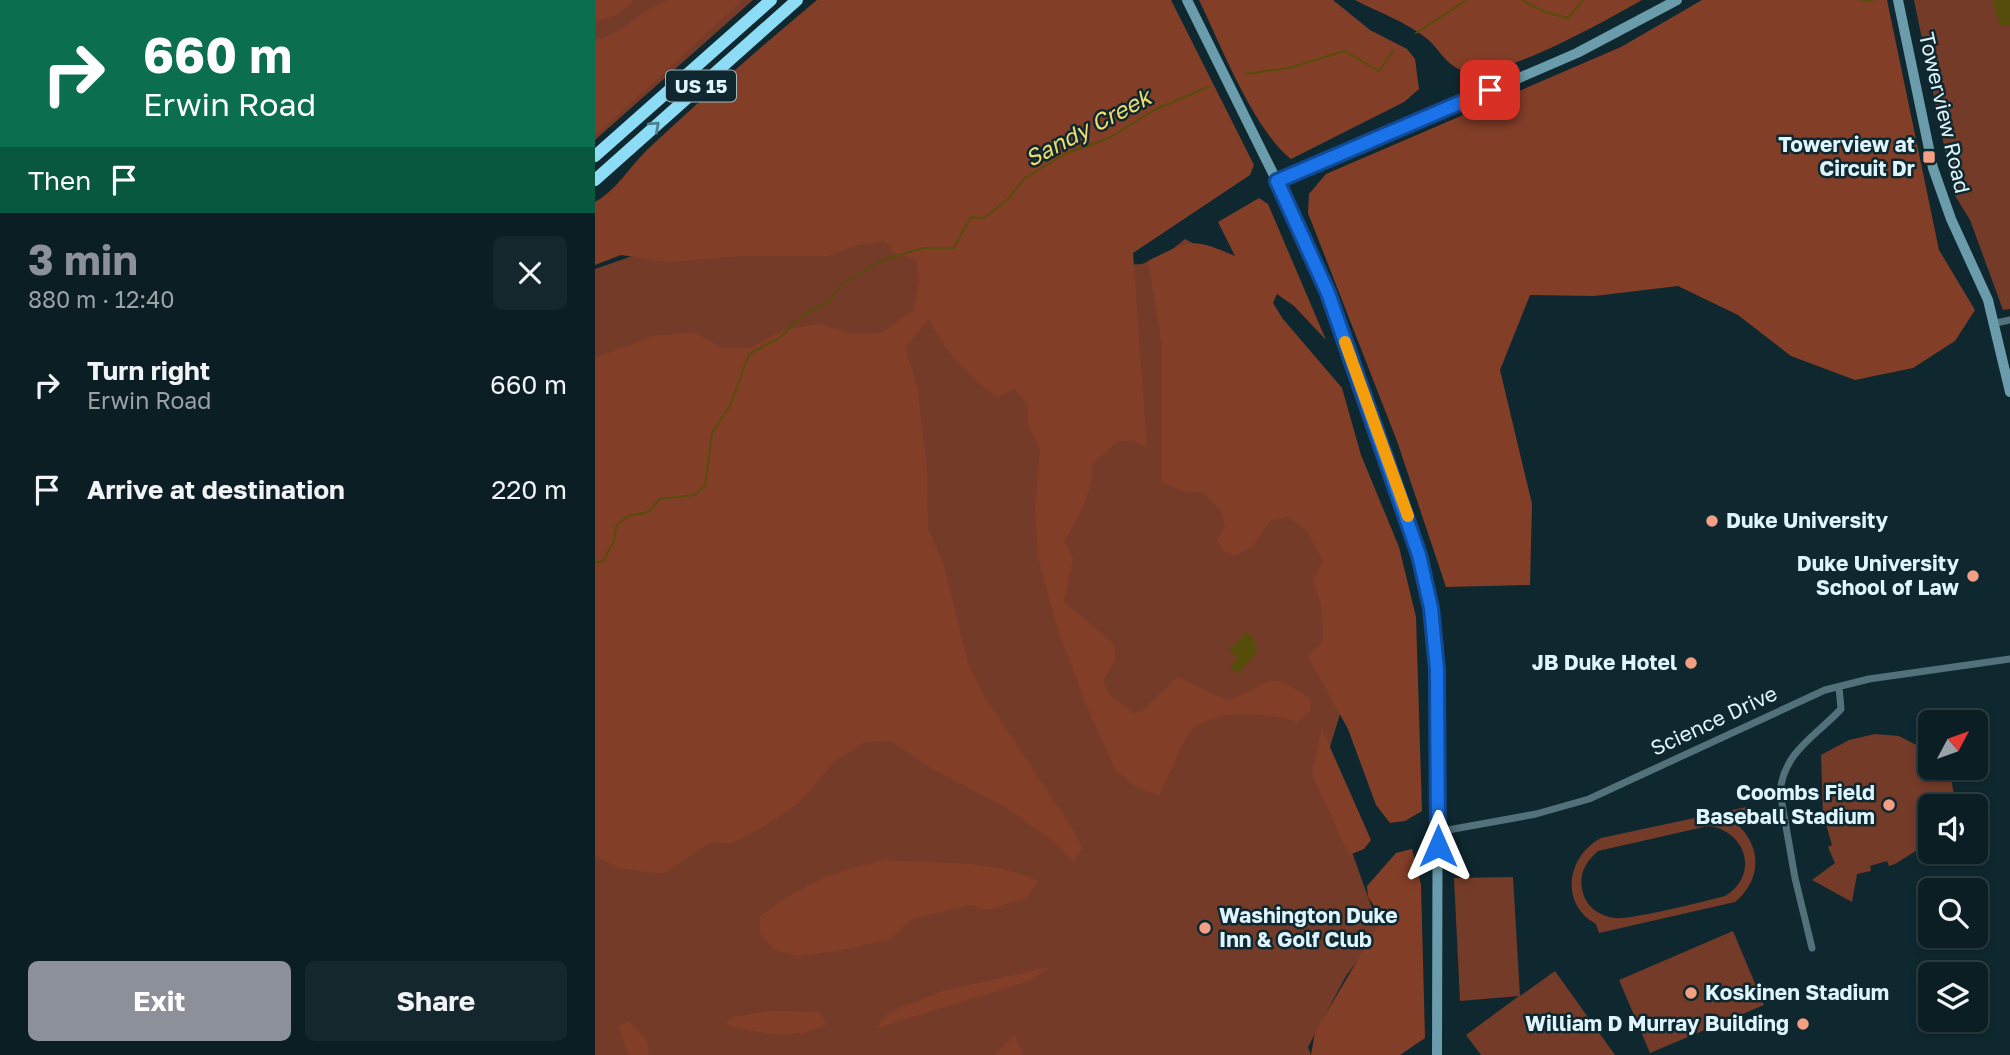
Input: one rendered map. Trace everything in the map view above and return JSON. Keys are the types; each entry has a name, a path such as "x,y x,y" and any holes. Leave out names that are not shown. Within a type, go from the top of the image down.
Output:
{"highway":[{"name":"US 15","path":"595,156 771,0"},
{"name":"US 15","path":"595,180 797,0"}],"main road":[{"path":"1187,0 1277,181 1328,293 1419,555 1431,608 1437,669 1437,1055"},
{"path":"1277,181 1577,53 1677,0"},
{"name":"Towerview Road","path":"1898,0 1933,168 1951,219 1982,281 1996,323 2010,392"}],"street":[{"path":"1996,323 2010,320"},
{"name":"Science Drive","path":"1437,832 1536,814 1589,799 1807,697 1839,687 2010,659"},
{"path":"1812,948 1795,878 1780,792 1781,780 1790,758 1841,709 1839,687"}],"shaded area":[{"path":"595,0 753,0 595,140"},
{"path":"595,0 634,0 617,15 595,22"},
{"path":"670,0 743,0 595,136 595,40 606,37 650,9"},
{"path":"817,0 1171,0 1254,165 1250,175 1133,253 1147,448 1133,440 1117,442 1093,463 1084,504 1064,541 1073,559 1064,602 1114,644 1116,660 1103,680 1109,695 1134,713 1142,711 1178,677 1228,701 1261,684 1277,681 1285,683 1310,699 1310,711 1297,722 1271,716 1242,714 1213,718 1201,724 1190,731 1159,795 1137,788 1116,771 1087,707 1057,627 1038,557 1035,507 1040,449 1028,425 1028,405 1015,389 996,397 985,388 950,352 929,319 905,348 917,386 927,467 928,528 944,566 967,659 981,691 1074,831 1082,849 1073,861 1049,838 1005,807 929,767 891,741 865,742 834,762 798,804 731,844 711,842 663,874 619,868 595,856 595,358 653,336 695,332 721,348 750,348 786,329 820,324 851,334 881,333 914,310 919,281 916,258 896,254 885,241 858,245 828,256 741,256 670,262 621,255 595,265 595,202 610,191 648,149 689,111"},
{"path":"1199,0 1333,0 1370,30 1407,49 1415,59 1419,89 1404,102 1291,159 1277,145 1251,107"},
{"path":"1355,0 1642,0 1525,59 1477,72 1455,67 1418,32"},
{"path":"1702,0 1887,0 1939,250 1975,310 1955,341 1913,368 1855,380 1791,356 1738,315 1678,286 1594,296 1530,295 1500,370 1532,504 1530,585 1446,587 1397,441 1308,213 1309,194 1326,174 1621,47"},
{"path":"1914,0 2010,0 2010,309 2003,310 1970,220 1954,194"},
{"path":"1992,0 2010,0 2010,26 2000,26"},
{"path":"1259,198 1268,204 1326,340 1294,306 1277,294 1273,303 1283,319 1342,388 1361,455 1399,547 1416,617 1422,811 1405,821 1390,823 1376,805 1348,729 1308,656 1323,642 1322,609 1313,579 1323,561 1308,532 1289,517 1271,520 1253,546 1235,556 1223,551 1217,540 1225,526 1221,511 1204,493 1183,491 1162,482 1162,345 1148,261 1191,244 1208,246 1235,256 1218,222"},
{"path":"883,236 1072,268 1142,264 1170,251 1185,239 1212,253 1338,505 1347,691 1323,770 1380,931 1346,976 1308,1047 1311,1055 595,1055 595,269 644,252"},
{"path":"1247,632 1253,638 1257,652 1238,674 1230,667 1237,658 1229,650"},
{"path":"1322,729 1371,840 1364,849 1349,855 1312,774"},
{"name":"Coombs Field Baseball Stadium","path":"1875,734 1899,736 1918,746 1918,780 1951,780 1954,794 1918,794 1918,850 1895,864 1889,866 1887,861 1870,866 1871,871 1857,874 1852,902 1812,880 1835,863 1828,847 1832,845 1823,814 1821,755 1849,740"},
{"path":"1746,807 1748,817 1733,821 1743,830 1754,850 1754,872 1751,883 1735,902 1599,933 1596,924 1576,905 1572,880 1581,856 1601,838","holes":["1708,826 1721,829 1739,844 1745,866 1736,887 1725,896 1669,910 1615,918 1593,909 1583,894 1583,872 1598,851"]},
{"path":"1412,849 1421,885 1425,1038 1400,1055 1311,1055 1315,1032 1376,929 1380,915 1368,897 1367,886 1396,853"},
{"path":"886,860 983,866 1002,869 1038,881 1027,898 987,910 971,905 911,919 891,939 837,951 798,956 775,950 760,934 760,916 791,895 834,874"},
{"path":"1513,877 1520,996 1555,971 1615,1055 1481,1055 1466,1035 1519,996 1460,1001 1454,878"},
{"name":"Koskinen Stadium","path":"1733,931 1764,1005 1650,1053 1619,980"},
{"path":"1050,967 1029,981 877,1028 888,1013 942,991"},
{"path":"770,1011 819,1012 827,1024 803,1033 777,1034 726,1024 732,1017"},
{"path":"629,1021 647,1041 649,1055 629,1055 618,1027"},
{"path":"1015,1035 1023,1055 994,1055"}],"waterway":[{"name":"Sandy Creek","path":"1416,33 1467,0"},
{"path":"1522,0 1545,12 1568,18 1583,0"},
{"path":"1860,0 1873,1"},
{"name":"Sandy Creek","path":"1245,74 1289,68 1345,51 1379,71 1393,51"},
{"name":"Sandy Creek","path":"595,563 603,561 614,541 616,526 628,516 648,512 660,499 694,495 705,486 712,433 730,406 749,354 779,338 805,314 829,301 842,284 883,260 923,248 954,248 971,217 984,218 1007,200 1025,178 1067,153 1109,138 1154,110 1208,87"}],"slow traffic":[{"path":"1345,342 1408,516"}],"place":[{"name":"Towerview at Circuit Dr","path":"1929,157"},
{"name":"Duke University","path":"1712,521"},
{"name":"Duke University School of Law","path":"1973,576"},
{"name":"JB Duke Hotel","path":"1691,663"},
{"name":"Coombs Field Baseball Stadium","path":"1889,805"},
{"name":"Washington Duke Inn & Golf Club","path":"1205,928"},
{"name":"Koskinen Stadium","path":"1691,993"},
{"name":"William D Murray Building","path":"1803,1024"}],"route":[{"path":"1438,846 1437,669 1435,636 1425,578 1409,519 1328,293 1309,246 1277,181 1490,90"}]}
